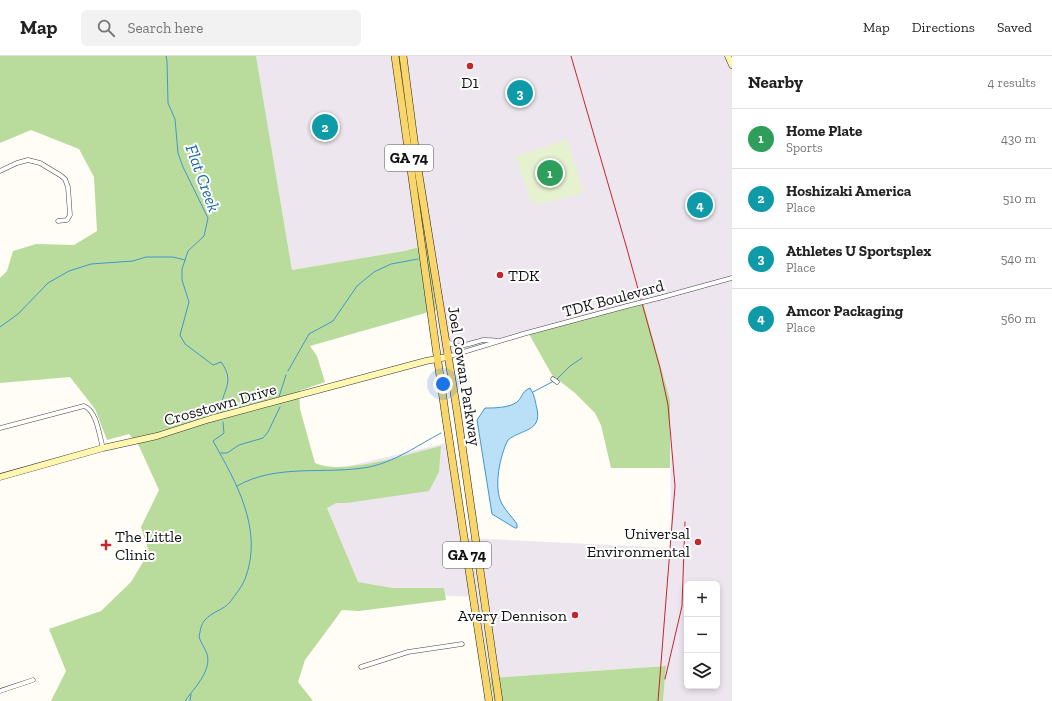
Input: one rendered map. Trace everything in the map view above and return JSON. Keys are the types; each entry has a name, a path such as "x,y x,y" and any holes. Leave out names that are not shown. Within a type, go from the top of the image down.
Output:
{"main road":[{"name":"Joel Cowan Parkway","path":"399,58 457,411 499,701"},
{"name":"Joel Cowan Parkway","path":"399,58 438,358 489,701"}],"street":[{"path":"728,56 732,65"},
{"path":"0,171 23,161 33,161 45,166 65,179 68,187 70,215 67,220 58,221"},
{"name":"TDK Boulevard","path":"447,357 500,341 732,278"},
{"name":"TDK Boulevard","path":"444,337 453,345 458,346 486,340 500,341"},
{"name":"Crosstown Drive","path":"0,477 103,448 157,436 210,419 438,358 447,357"},
{"path":"553,379 557,382"},
{"path":"0,428 84,406 89,408 93,414 103,448"},
{"path":"361,667 408,652 462,644"},
{"path":"0,691 33,680"}],"shaded area":[{"path":"256,56 732,56 732,701 663,701 666,666 490,678 477,597 356,592 307,476 450,442 467,538 671,548 670,400 643,302 525,335 442,354 426,245 404,251 292,270"}],"green space":[{"path":"0,56 256,56 292,270 404,251 427,245 436,310 310,346 317,356 325,382 299,391 300,409 315,463 327,466 342,467 359,465 395,458 441,446 439,472 429,491 347,503 336,503 327,508 358,582 392,588 444,588 446,600 359,611 342,610 305,660 298,682 313,701 51,701 66,671 49,629 101,611 131,582 149,552 141,527 159,490 139,446 129,434 107,440 95,409 70,377 0,383 0,278 7,271 13,251 36,244 74,245 97,231 94,177 79,149 31,130 0,143"},
{"path":"566,140 568,142 583,191 580,194 540,204 534,203 530,200 516,156"},
{"path":"643,302 670,400 670,468 611,468 601,425 595,413 575,393 552,375 529,334"},
{"path":"666,666 663,701 494,701 490,678"}],"water":[{"path":"530,388 534,396 537,409 538,416 536,422 529,429 513,436 508,440 502,454 498,481 499,497 504,507 517,524 517,528 515,528 492,514 477,420 485,408 514,404 519,400 525,391"}],"waterway":[{"name":"Flat Creek","path":"166,56 168,103 175,119 178,153 183,167 208,218 204,236 188,251 182,269 182,280 189,302 180,335 185,344 213,365 221,362 226,370 228,382 221,405 221,413"},
{"path":"0,327 18,314 48,283 69,271 91,264 133,261 146,257 173,257 185,260"},
{"path":"288,371 309,334 333,321 357,286 374,272 391,264 418,259"},
{"path":"557,379 570,366 582,358"},
{"path":"279,397 286,375"},
{"path":"533,392 554,381"},
{"path":"221,453 227,453 239,445 263,438 268,432 280,407"},
{"name":"Flat Creek","path":"185,701 205,673 207,667 207,654 199,637 201,628 208,617 230,602 244,582 250,561 251,543 245,507 230,473 213,441 224,433 223,422"},
{"path":"237,486 268,474 353,469 379,465 406,453 441,433"},
{"name":"Flat Creek","path":"190,701 191,694"}],"railway":[{"path":"571,56 627,249 660,368 668,405 675,486 658,701"},
{"path":"665,679 682,606 685,522"}],"place":[{"name":"D1","path":"470,66"},
{"name":"Athletes U Sportsplex","path":"520,93"},
{"name":"Hoshizaki America","path":"325,127"},
{"name":"Home Plate","path":"550,173"},
{"name":"Amcor Packaging","path":"700,205"},
{"name":"TDK","path":"500,275"},
{"name":"Universal Environmental","path":"698,542"},
{"name":"The Little Clinic","path":"106,545"},
{"name":"Avery Dennison","path":"575,615"}]}
